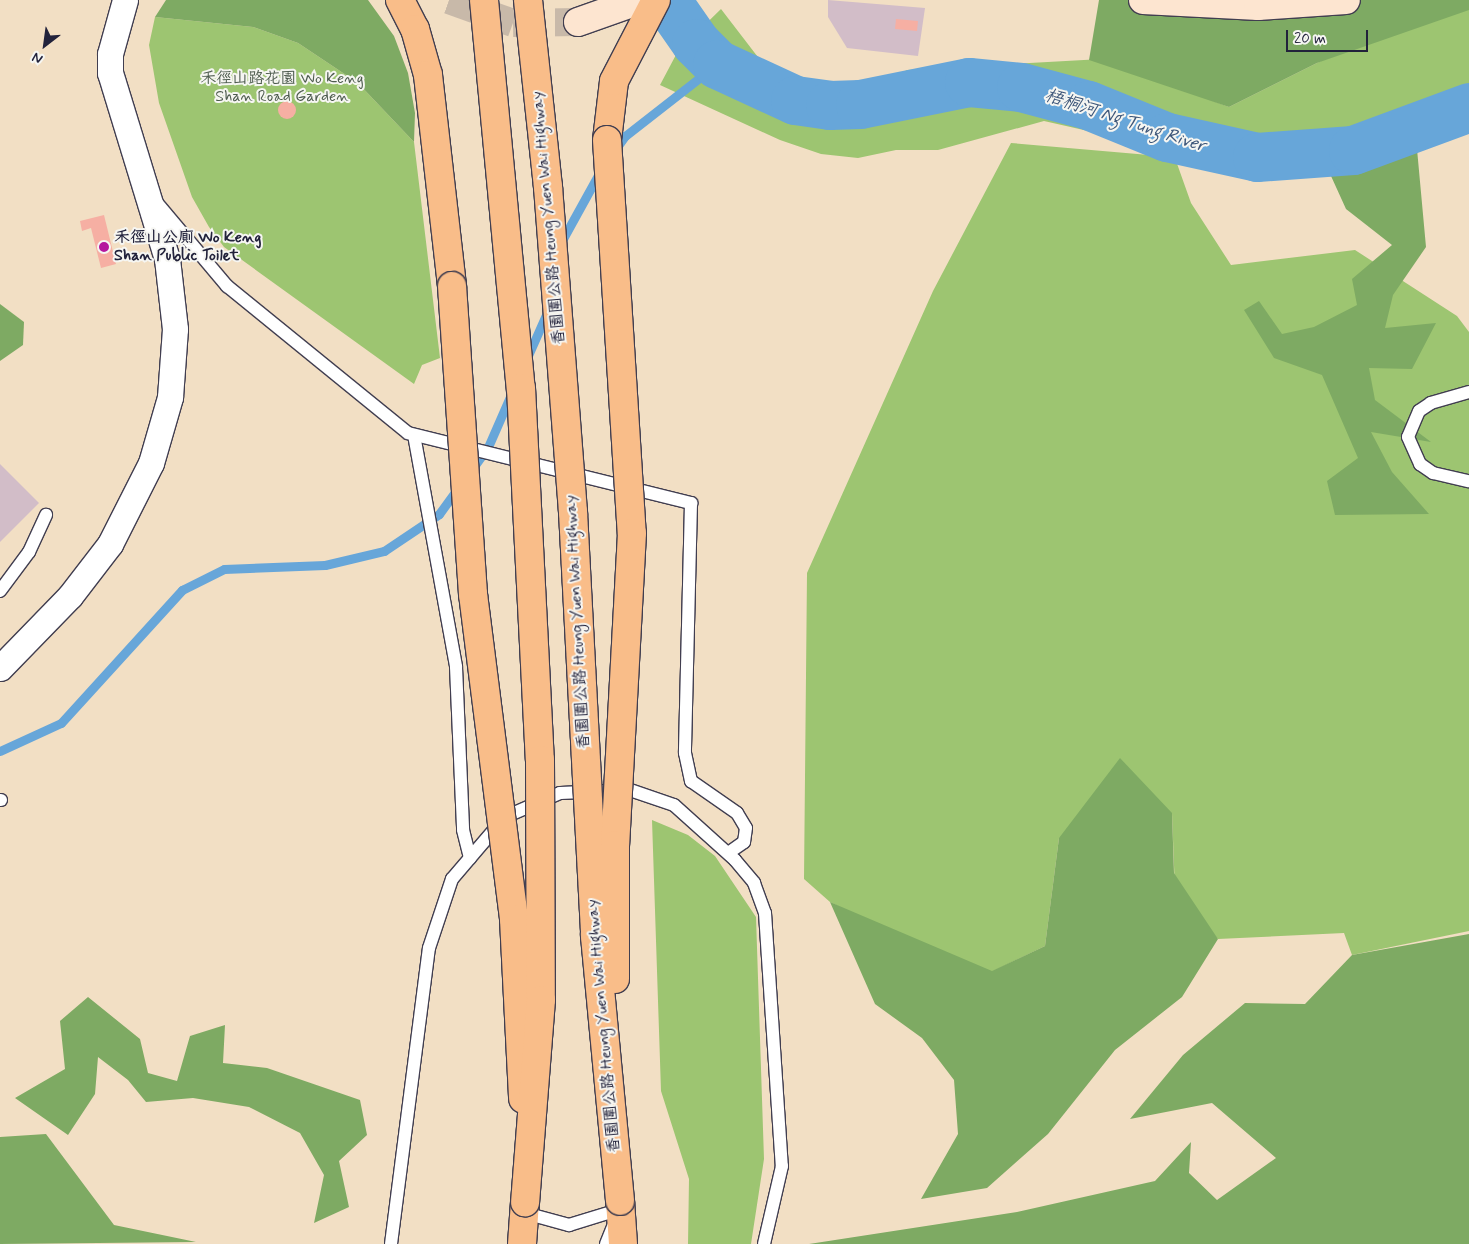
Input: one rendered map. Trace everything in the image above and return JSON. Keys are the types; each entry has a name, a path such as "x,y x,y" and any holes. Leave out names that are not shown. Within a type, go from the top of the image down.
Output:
{"highway":[{"path":"400,0 415,29 428,74 452,286 473,594 514,919 525,1208"},
{"path":"484,0 521,388 540,760 540,1000 522,1244"},
{"name":"香園圍公路 Heung Yuen Wai Highway","path":"528,0 548,186 573,512 594,928 623,1244"},
{"path":"620,1205 615,845 631,611 632,501 607,140 614,81 637,32 656,0"}],"main road":[{"path":"578,22 615,12 640,0"},
{"path":"1143,0 1258,6 1346,0"}],"street":[{"path":"0,668 70,596 110,544 139,492 162,432 174,360 173,297 160,224 143,180 110,73 110,54 125,1"}],"lane":[{"path":"143,180 188,245 227,286 414,435 691,503 685,753 691,781 737,813 746,828 744,842 728,854"},
{"path":"1469,392 1431,403 1419,411 1408,437 1420,464 1433,473 1469,481"},
{"path":"414,435 456,667 462,830 470,858"},
{"path":"0,591 29,552 46,515"},
{"path":"391,1244 429,948 452,879 505,817 560,793 630,790 674,805 728,854 754,883 766,913 782,1166 764,1244"},
{"path":"525,1208 569,1225 585,1223 620,1205"},
{"path":"606,1244 620,1205"},
{"path":"525,1208 538,1244"}],"shaded area":[{"path":"828,0 925,8 918,56 847,48 828,17"},
{"path":"0,464 39,503 0,542"}],"green space":[{"path":"166,0 368,0 394,36 408,73 415,113 414,142 358,83 298,43 253,27 155,17"},
{"path":"1099,0 1469,0 1469,10 1317,63 1229,107 1089,60"},
{"path":"721,9 764,65 860,96 907,70 1102,59 1229,107 1323,60 1469,9 1469,95 1301,170 1194,164 1175,158 1191,203 1231,265 1355,250 1457,316 1469,332 1469,931 1352,955 1344,933 1218,939 1175,891 1172,813 1059,838 1045,946 979,978 830,902 804,879 807,573 933,291 1011,143 1172,157 1119,138 1044,121 938,150 896,150 858,158 821,154 780,140 660,85 678,51"},
{"name":"禾徑山路花園 Wo Keng Shan Road Garden","path":"155,17 253,27 298,43 358,83 414,142 440,358 422,365 414,384 224,247 209,227 192,197 159,103 149,45"},
{"path":"1425,130 1417,149 1426,247 1393,295 1385,328 1436,323 1412,369 1369,368 1375,400 1431,442 1371,432 1392,472 1429,514 1335,515 1327,481 1358,458 1322,375 1274,358 1244,310 1259,301 1282,334 1314,327 1357,305 1352,279 1392,245 1346,209 1316,143"},
{"path":"0,304 24,322 23,345 0,361"},
{"path":"1120,758 1172,813 1174,873 1218,939 1182,997 1115,1050 1048,1134 987,1188 921,1199 958,1134 954,1080 922,1038 875,1004 830,902 992,971 1045,946 1059,838"},
{"path":"652,820 688,835 715,856 756,917 764,1159 751,1244 688,1244 689,1179 661,1091"},
{"path":"1469,934 1469,1244 809,1244 1017,1212 1155,1181 1191,1142 1189,1173 1217,1200 1276,1158 1212,1103 1130,1119 1183,1055 1245,1003 1305,1004 1352,955"},
{"path":"88,997 140,1039 148,1073 177,1081 190,1036 225,1025 223,1063 267,1068 360,1100 367,1135 339,1161 349,1207 314,1223 324,1175 300,1133 249,1107 193,1098 146,1102 128,1080 98,1057 95,1094 68,1135 15,1098 65,1069 60,1021"},
{"path":"46,1134 114,1225 196,1242 0,1244 0,1137"}],"building":[{"path":"896,19 918,21 917,31 895,29"},
{"path":"287,101 293,104 296,110 293,116 287,119 281,116 278,110 281,104"},
{"name":"禾徑山公廁 Wo Keng Shan Public Toilet","path":"104,215 116,264 101,268 91,228 82,231 80,221"}],"waterway":[{"name":"梧桐河 Ng Tung River","path":"666,0 696,43 717,64 795,100 830,105 860,104 969,82 1021,87 1088,105 1167,137 1257,157 1353,150 1469,107"},
{"path":"614,151 625,136 717,64"},
{"path":"560,244 602,168"},
{"path":"526,360 549,308"},
{"path":"472,469 488,447 512,392"},
{"path":"0,751 61,723 182,590 224,569 325,565 384,551 439,514 458,488"}],"tunnel":[{"path":"449,0 513,23 578,22"}],"place":[{"name":"禾徑山公廁 Wo Keng Shan Public Toilet","path":"104,247"}]}
